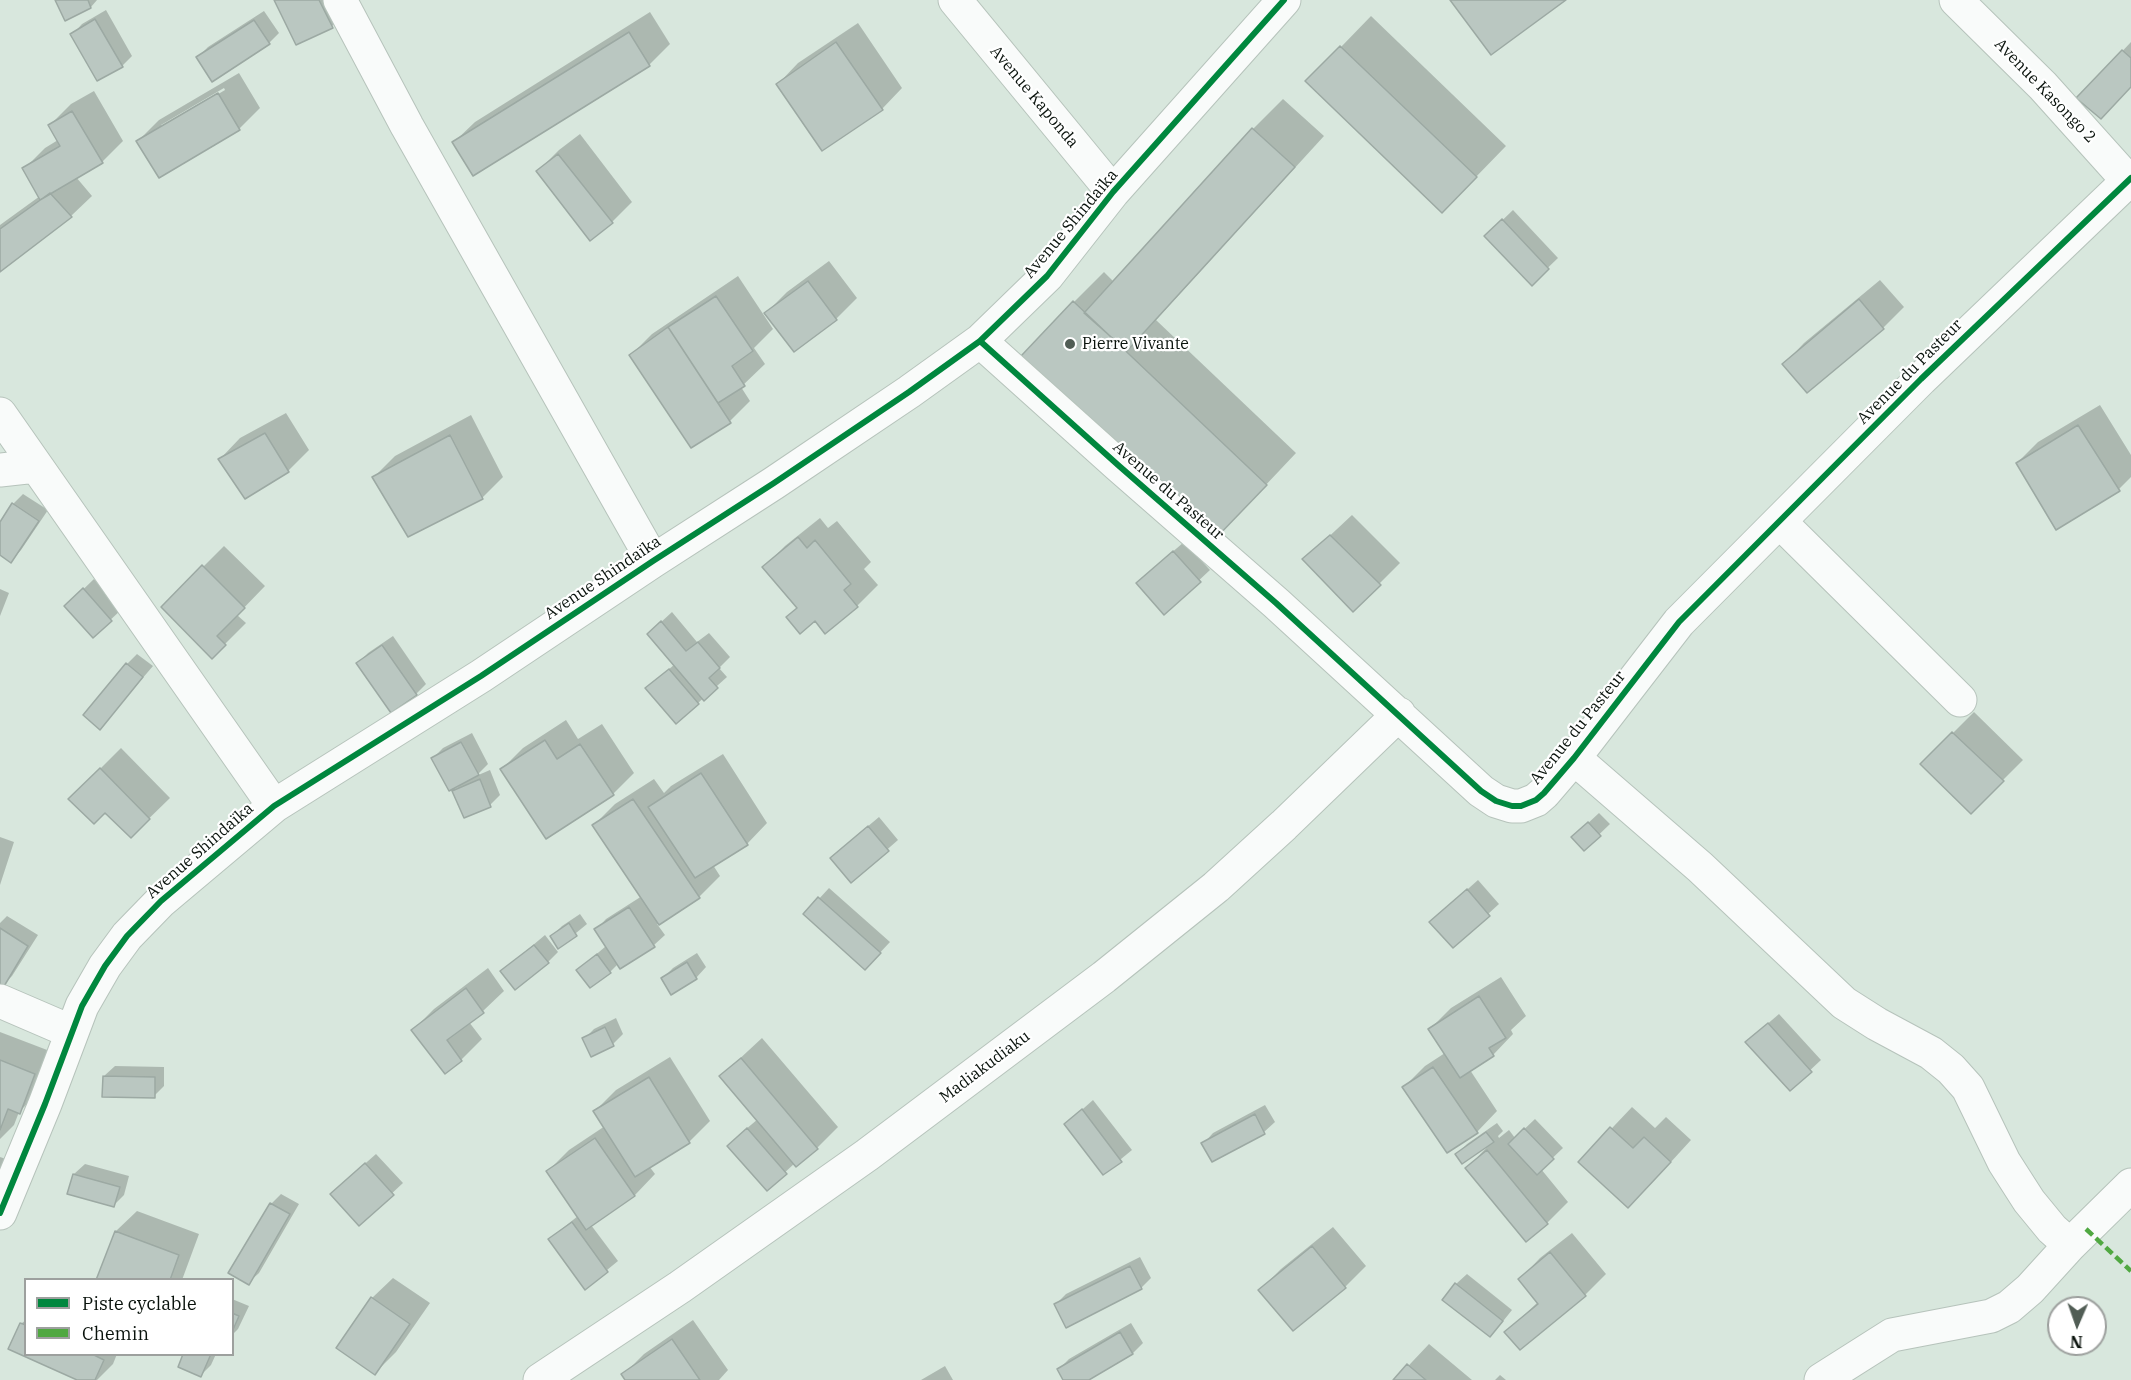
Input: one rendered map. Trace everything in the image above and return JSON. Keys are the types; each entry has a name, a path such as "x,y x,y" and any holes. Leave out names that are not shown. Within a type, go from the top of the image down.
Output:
{"street":[{"path":"340,0 407,126 653,561"},
{"name":"Avenue Kaponda","path":"955,0 1113,192"},
{"name":"Avenue Shindaïka","path":"0,1213 82,1006 105,966 127,936 161,902 274,806 481,676 774,483 980,341 1047,276 1113,192 1284,0"},
{"name":"Avenue Kasongo 2","path":"1956,0 2043,86 2130,181"},
{"name":"Avenue du Pasteur","path":"980,341 1399,714 1481,791 1496,801 1521,807 1536,800 1574,758 1680,622 1921,379 2130,181"},
{"path":"0,414 274,806"},
{"path":"0,470 36,466"},
{"path":"1780,522 1960,700"},
{"name":"Madiakudiaku","path":"540,1380 680,1287 848,1168 1104,977 1216,887 1399,714"},
{"path":"1574,758 1700,867 1844,1003 1931,1053 1951,1069 1968,1088 2004,1162 2029,1201 2052,1229 2070,1245"},
{"path":"0,1001 72,1032"},
{"path":"1821,1380 1892,1335 1991,1316 2009,1306 2030,1288 2131,1185"}],"building":[{"path":"55,0 88,0 91,8 65,21"},
{"path":"274,0 319,0 333,28 296,45"},
{"path":"1450,0 1566,0 1491,55"},
{"path":"95,19 123,67 97,81 70,34"},
{"path":"254,20 270,44 212,82 196,57"},
{"path":"629,32 650,66 473,176 452,142"},
{"path":"836,42 883,110 822,151 776,84"},
{"path":"1340,46 1477,177 1442,213 1305,81"},
{"path":"2122,50 2131,58 2131,87 2101,119 2076,98"},
{"path":"218,93 240,130 159,178 136,141"},
{"path":"72,111 103,163 40,200 22,168 60,146 48,125"},
{"path":"1252,128 1295,167 1127,351 1084,313"},
{"path":"558,154 613,223 590,241 536,171"},
{"path":"50,193 72,217 0,272 0,229"},
{"path":"1502,219 1549,269 1532,286 1484,236"},
{"path":"808,281 837,320 794,352 764,313"},
{"path":"716,296 753,351 732,366 745,386 718,403 668,327"},
{"path":"1859,299 1884,329 1807,393 1782,364"},
{"path":"1073,301 1267,485 1215,539 1021,356"},
{"path":"668,327 731,423 691,448 629,355"},
{"path":"2078,425 2120,491 2056,530 2016,463"},
{"path":"265,433 289,472 245,499 218,459"},
{"path":"450,435 483,499 408,537 372,477"},
{"path":"12,503 39,521 11,563 0,555 0,522"},
{"path":"1330,535 1381,585 1353,612 1302,559"},
{"path":"798,537 807,548 815,540 851,584 844,590 858,607 825,634 815,621 800,634 786,617 797,608 762,567"},
{"path":"1173,551 1201,582 1164,615 1136,583"},
{"path":"202,565 245,608 217,636 226,645 212,659 161,607"},
{"path":"83,588 112,621 93,638 64,606"},
{"path":"661,621 686,651 698,642 720,668 709,678 718,688 704,701 647,634"},
{"path":"382,645 417,695 391,713 356,663"},
{"path":"126,663 143,677 100,730 83,715"},
{"path":"669,669 699,704 676,724 645,688"},
{"path":"1952,732 2004,781 1971,814 1920,764"},
{"path":"545,740 557,759 580,744 614,795 546,839 500,769"},
{"path":"461,742 479,775 449,791 431,758"},
{"path":"100,768 150,819 131,838 105,813 94,824 68,799"},
{"path":"701,773 748,845 695,878 648,807"},
{"path":"480,779 491,807 464,818 452,791"},
{"path":"633,799 700,898 659,925 592,825"},
{"path":"1588,822 1601,836 1584,851 1571,837"},
{"path":"868,826 889,851 851,883 830,858"},
{"path":"1467,889 1490,916 1453,948 1429,922"},
{"path":"818,897 881,953 865,970 803,914"},
{"path":"629,907 655,947 620,969 594,929"},
{"path":"569,923 577,936 558,949 550,936"},
{"path":"0,928 28,946 3,988 0,987"},
{"path":"534,945 549,963 515,990 500,971"},
{"path":"597,954 611,973 590,988 576,970"},
{"path":"687,962 697,979 671,995 661,978"},
{"path":"466,988 484,1013 447,1040 462,1061 445,1074 411,1030"},
{"path":"1479,996 1506,1038 1489,1048 1494,1056 1460,1078 1428,1029"},
{"path":"1768,1023 1812,1072 1790,1091 1745,1042"},
{"path":"605,1027 614,1046 591,1057 582,1038"},
{"path":"741,1058 818,1149 796,1167 719,1076"},
{"path":"0,1060 35,1074 20,1114 8,1109 0,1130"},
{"path":"1433,1067 1478,1133 1447,1153 1402,1087"},
{"path":"103,1076 155,1077 155,1098 102,1097"},
{"path":"649,1077 690,1143 635,1177 593,1111"},
{"path":"1082,1109 1122,1162 1103,1175 1064,1124"},
{"path":"1255,1114 1265,1134 1212,1162 1201,1143"},
{"path":"1610,1127 1633,1148 1644,1137 1671,1162 1628,1208 1578,1162"},
{"path":"747,1128 787,1174 767,1191 727,1146"},
{"path":"1524,1128 1554,1159 1537,1175 1508,1144"},
{"path":"1486,1132 1494,1142 1462,1164 1455,1154"},
{"path":"595,1138 635,1196 586,1230 546,1171"},
{"path":"1487,1150 1548,1224 1526,1242 1465,1168"},
{"path":"365,1163 394,1195 359,1226 330,1194"},
{"path":"73,1174 120,1187 114,1207 67,1194"},
{"path":"270,1203 290,1214 249,1285 228,1273"},
{"path":"572,1222 608,1272 585,1290 548,1239"},
{"path":"115,1231 179,1255 171,1278 97,1278"},
{"path":"1312,1246 1346,1288 1293,1331 1258,1290"},
{"path":"1550,1252 1586,1296 1520,1350 1504,1332 1538,1304 1518,1279"},
{"path":"1130,1266 1142,1289 1066,1328 1054,1304"},
{"path":"1455,1283 1503,1321 1490,1337 1442,1300"},
{"path":"371,1297 410,1324 375,1375 336,1348"},
{"path":"234,1314 239,1316 234,1327"},
{"path":"20,1323 24,1324 24,1356 96,1356 104,1360 95,1380 77,1380 8,1349"},
{"path":"1120,1332 1133,1354 1089,1380 1063,1380 1057,1369"},
{"path":"672,1339 700,1380 625,1380 621,1374"},
{"path":"182,1356 210,1356 201,1377 178,1367"},
{"path":"1407,1364 1426,1380 1393,1380"}],"marked path":[{"path":"2086,1229 2131,1271"}],"cycle path":[{"path":"0,1213 82,1006 105,966 127,936 161,901 274,806 481,676 774,483 980,341 1047,276 1113,192 1284,0"},
{"path":"980,341 1276,603 1481,791 1496,801 1521,806 1536,800 1544,793 1574,758 1679,622 1921,379 2131,178"}],"place":[{"name":"Pierre Vivante","path":"1070,344"}]}
